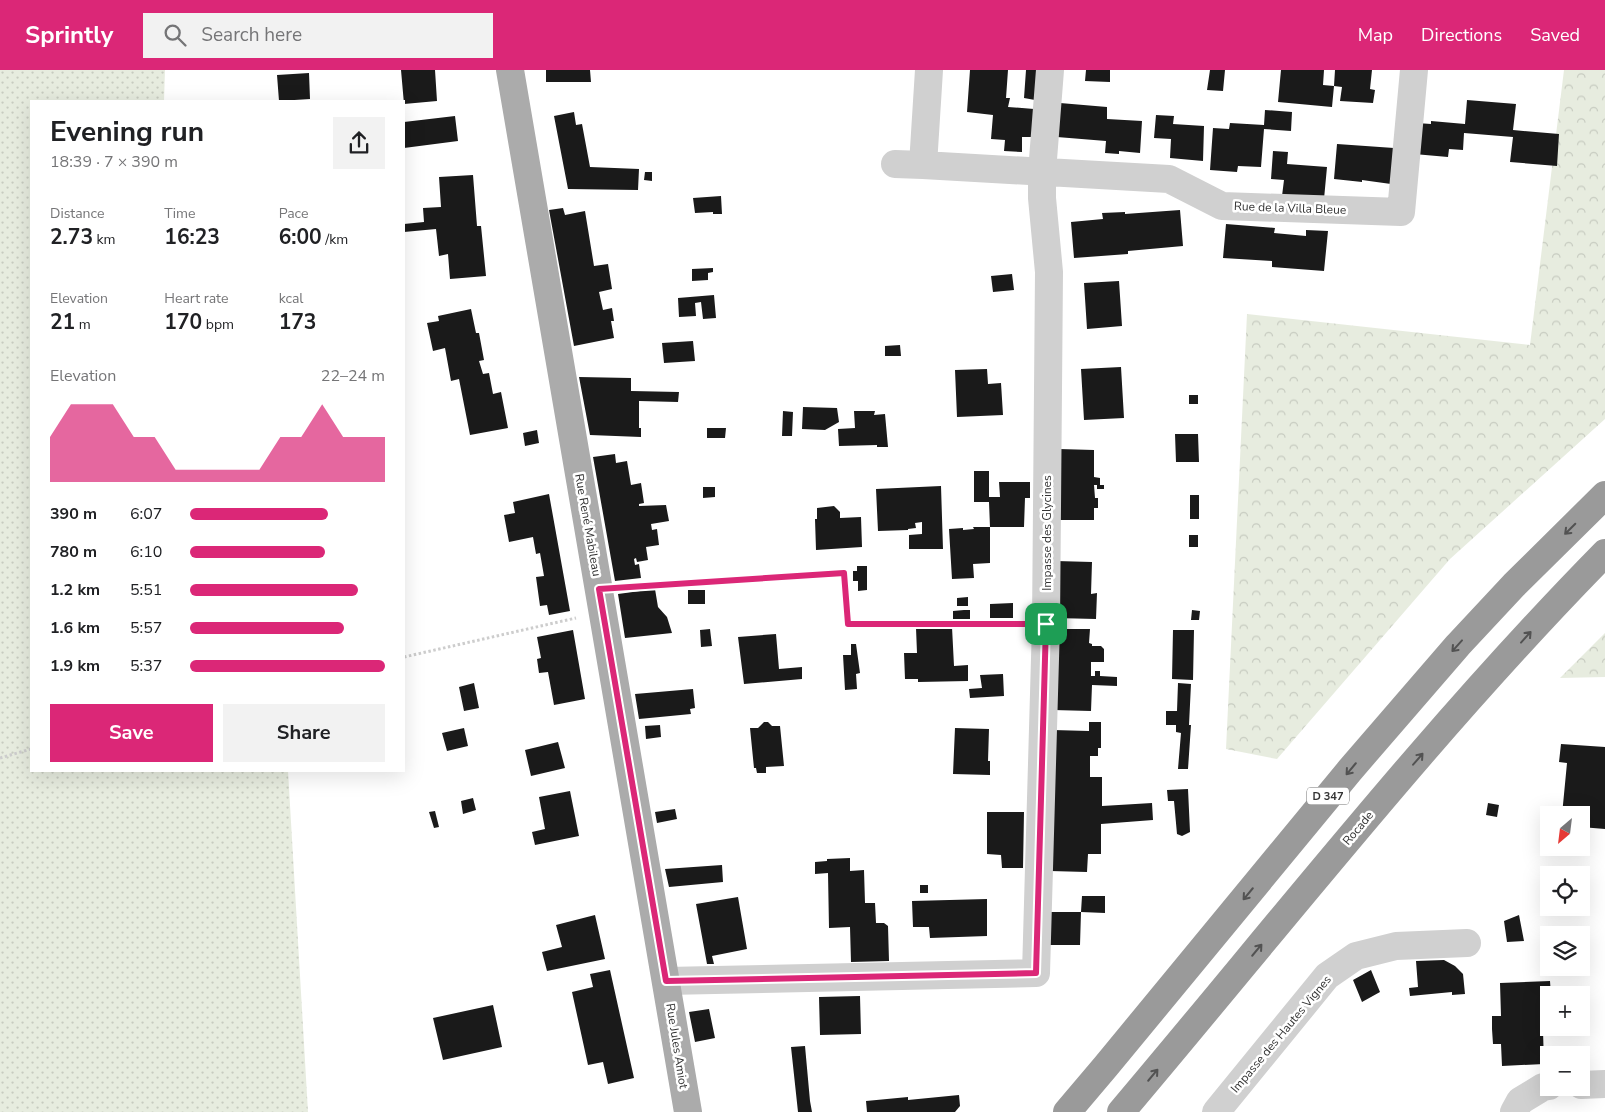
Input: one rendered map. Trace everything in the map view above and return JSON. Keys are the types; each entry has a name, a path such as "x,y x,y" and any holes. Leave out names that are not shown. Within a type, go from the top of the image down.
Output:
{"highway":[{"name":"D 347","path":"1067,1112 1350,770 1452,652 1514,585 1605,495"},
{"name":"Rocade","path":"1121,1112 1438,736 1548,612 1605,553"}],"main road":[{"name":"Rue René Mabileau","path":"510,70 666,981"},
{"name":"Rue Jules Amiot","path":"666,981 688,1112"}],"street":[{"path":"923,164 929,70"},
{"path":"895,164 923,164 1042,172 1050,70"},
{"name":"Rue de la Villa Bleue","path":"1042,172 1169,179 1222,206 1401,212 1414,70"},
{"name":"Impasse des Glycines","path":"666,981 1036,973 1046,624 1049,272 1042,198 1042,172"},
{"name":"Impasse des Hautes Vignes","path":"1216,1112 1327,976 1356,956 1396,946 1467,943"},
{"path":"1590,1085 1605,1084"},
{"path":"1514,1112 1520,1101 1540,1089"}],"path":[{"path":"405,657 601,601 844,573 848,624 1046,624"},
{"path":"0,758 30,749"}],"green space":[{"path":"0,70 165,70 164,100 30,100 30,772 288,772 308,1112 0,1112"},
{"path":"1564,70 1605,70 1605,419 1450,559 1277,759 1226,749 1247,314 1530,345"},
{"path":"1605,633 1605,677 1560,678"}],"building":[{"path":"401,70 435,70 437,101 405,104"},
{"path":"546,70 590,70 591,82 546,82"},
{"path":"970,70 1008,70 1006,98 1010,98 1008,107 1034,109 1032,137 1022,137 1022,152 1004,151 1005,140 991,139 993,115 967,112"},
{"path":"1026,70 1037,70 1035,100 1024,98"},
{"path":"1086,70 1110,70 1110,82 1085,81"},
{"path":"1210,70 1225,70 1223,91 1207,90"},
{"path":"1281,70 1324,70 1323,85 1334,86 1332,107 1278,102"},
{"path":"1335,70 1372,70 1370,89 1375,90 1373,103 1340,101 1342,87 1334,86"},
{"path":"309,73 310,99 279,100 277,75"},
{"path":"1467,100 1516,104 1513,130 1559,134 1557,166 1510,162 1513,137 1464,133 1463,150 1449,149 1448,157 1414,154 1417,123 1431,124 1431,121 1465,124"},
{"path":"1060,103 1107,107 1107,119 1142,121 1140,153 1119,151 1119,154 1105,153 1106,141 1057,137"},
{"path":"1265,110 1292,112 1291,131 1264,129 1261,167 1238,166 1237,172 1210,170 1213,128 1229,129 1230,123 1264,125"},
{"path":"574,112 576,125 582,124 590,167 639,169 638,190 568,189 554,116"},
{"path":"1156,115 1174,116 1173,124 1204,126 1203,161 1170,158 1171,139 1154,138"},
{"path":"455,116 458,141 405,148 405,122"},
{"path":"1337,144 1394,148 1391,184 1334,179"},
{"path":"1273,151 1288,152 1287,164 1327,167 1324,199 1282,196 1284,180 1271,179"},
{"path":"645,172 652,172 652,181 644,180"},
{"path":"473,175 477,226 481,226 486,276 450,279 448,254 439,256 436,229 405,232 405,224 424,222 423,208 441,207 439,177"},
{"path":"721,196 722,214 713,214 713,212 695,213 693,198"},
{"path":"563,208 565,215 585,211 594,266 608,264 612,289 599,292 603,310 612,308 614,321 611,321 614,338 574,346 549,210"},
{"path":"1180,210 1183,246 1128,251 1128,254 1074,258 1071,222 1103,219 1102,213 1125,212 1125,214"},
{"path":"1226,224 1275,228 1274,233 1306,236 1306,230 1328,231 1324,271 1272,267 1272,261 1223,258"},
{"path":"713,268 713,272 708,273 708,280 692,281 692,269"},
{"path":"1012,274 1014,290 993,292 991,276"},
{"path":"1119,281 1122,326 1087,329 1084,283"},
{"path":"714,295 716,318 703,319 701,302 695,303 696,316 679,317 678,298"},
{"path":"471,309 476,333 479,333 484,360 479,361 483,374 489,373 493,394 501,392 508,428 470,435 459,379 451,381 445,348 433,351 427,323 439,321 438,316"},
{"path":"693,341 695,361 664,363 662,343"},
{"path":"900,345 901,356 885,356 885,346"},
{"path":"1121,367 1124,418 1084,420 1081,369"},
{"path":"987,369 988,384 1001,383 1003,415 957,417 955,370"},
{"path":"579,377 631,378 631,391 679,392 678,402 639,401 641,437 590,435"},
{"path":"1189,395 1198,395 1198,404 1189,404"},
{"path":"803,407 837,408 839,422 825,430 802,429"},
{"path":"783,411 793,412 792,436 782,436"},
{"path":"854,411 875,411 874,415 885,414 888,447 877,447 877,445 839,446 838,429 855,428"},
{"path":"707,428 726,428 725,438 707,438"},
{"path":"537,430 539,443 525,446 523,433"},
{"path":"1175,434 1198,434 1199,462 1176,462"},
{"path":"1059,449 1094,450 1094,477 1100,478 1100,485 1104,485 1104,489 1097,489 1097,485 1094,485 1095,498 1098,498 1098,508 1094,508 1094,520 1057,520"},
{"path":"615,454 616,463 627,461 631,485 641,483 644,503 639,504 639,506 666,505 669,521 651,524 652,530 657,529 659,545 646,547 648,560 637,562 636,558 634,559 635,565 639,564 641,578 615,581 593,457"},
{"path":"974,471 989,471 989,497 1000,497 999,482 1030,482 1030,498 1025,498 1024,527 990,527 989,502 974,502"},
{"path":"941,486 943,549 909,549 909,535 922,534 922,522 915,523 916,528 908,530 878,531 876,489"},
{"path":"703,487 715,487 715,497 703,498"},
{"path":"549,494 570,611 549,615 547,605 540,606 536,577 544,576 540,553 536,554 533,537 509,542 504,515 515,513 513,502"},
{"path":"1190,495 1199,495 1199,519 1190,519"},
{"path":"834,506 840,512 840,518 861,517 862,547 816,550 815,519 817,519 817,508"},
{"path":"973,527 990,527 990,563 973,564 974,578 952,579 949,529 974,529"},
{"path":"1189,535 1198,535 1198,547 1189,547"},
{"path":"1056,561 1092,562 1091,594 1097,593 1096,619 1055,618"},
{"path":"857,566 867,566 867,590 858,591 858,581 853,581 853,571 857,571"},
{"path":"655,589 658,607 667,617 672,633 625,638 618,594"},
{"path":"688,590 705,590 705,604 688,604"},
{"path":"968,597 968,606 957,606 957,598"},
{"path":"1013,603 1013,618 990,618 990,604"},
{"path":"970,610 970,621 953,621 953,611"},
{"path":"1192,610 1200,611 1199,620 1191,620"},
{"path":"952,627 954,666 968,665 968,681 918,682 918,679 905,679 904,653 917,653 916,628"},
{"path":"710,629 712,646 701,647 700,630"},
{"path":"1057,629 1090,629 1089,643 1092,646 1101,646 1104,649 1104,662 1091,662 1091,676 1095,676 1095,671 1100,671 1100,676 1117,677 1117,686 1092,685 1091,711 1053,710"},
{"path":"573,630 585,699 554,705 548,672 539,673 537,659 541,658 537,637"},
{"path":"1173,630 1194,630 1193,680 1172,679"},
{"path":"776,634 779,669 802,667 802,679 744,684 738,637"},
{"path":"851,644 856,644 860,673 856,674 857,689 845,690 843,655 851,655"},
{"path":"1003,674 1004,696 970,698 969,689 982,688 980,675"},
{"path":"474,683 479,708 464,711 459,687"},
{"path":"1178,683 1191,684 1188,769 1178,769 1181,733 1176,732 1176,725 1166,725 1166,711 1177,711"},
{"path":"693,689 695,708 690,709 691,714 639,719 635,694"},
{"path":"764,722 768,722 772,726 780,726 784,766 766,767 766,773 757,773 756,768 754,768 750,728 758,728"},
{"path":"1089,722 1101,722 1101,748 1098,748 1098,756 1090,756 1090,777 1102,777 1102,806 1152,803 1153,820 1101,824 1101,854 1088,854 1087,872 1050,871 1053,730 1089,731"},
{"path":"660,725 661,737 646,739 645,726"},
{"path":"464,728 468,746 447,751 442,733"},
{"path":"955,728 989,729 988,761 990,761 990,775 953,774"},
{"path":"558,742 565,768 531,776 525,750"},
{"path":"1561,744 1605,747 1605,829 1590,828 1590,806 1563,806 1567,763 1559,762"},
{"path":"1188,789 1190,832 1182,836 1177,834 1174,801 1168,801 1167,790"},
{"path":"570,791 579,836 535,845 532,832 545,829 539,797"},
{"path":"473,798 476,810 463,814 461,801"},
{"path":"1488,803 1499,805 1497,817 1486,815"},
{"path":"675,809 677,819 657,823 655,812"},
{"path":"435,811 439,827 434,828 429,812"},
{"path":"987,812 1024,812 1023,868 1002,868 1001,855 987,854"},
{"path":"850,858 850,871 864,870 865,903 875,903 876,923 884,923 888,926 889,961 851,962 850,927 829,928 828,873 815,874 815,862 827,861 827,859"},
{"path":"722,865 723,882 669,887 665,869"},
{"path":"920,885 928,885 928,893 920,893"},
{"path":"1082,896 1105,896 1105,913 1081,912"},
{"path":"738,897 747,949 712,956 714,964 707,964 696,904"},
{"path":"987,899 987,936 930,938 929,927 913,927 912,901"},
{"path":"1049,912 1081,912 1080,945 1049,945"},
{"path":"595,915 605,959 547,971 542,952 562,947 556,925"},
{"path":"1519,915 1524,941 1507,942 1504,921"},
{"path":"1444,960 1455,966 1463,974 1465,994 1452,995 1452,992 1410,996 1409,988 1418,987 1416,961"},
{"path":"610,970 634,1078 608,1084 603,1062 588,1065 572,992 593,987 590,974"},
{"path":"1371,970 1380,992 1362,1002 1353,980"},
{"path":"1550,981 1550,986 1540,986 1540,1036 1543,1036 1543,1046 1540,1046 1540,1064 1502,1066 1501,1044 1493,1044 1492,1029 1492,1016 1501,1016 1500,983"},
{"path":"860,996 861,1034 820,1035 819,997"},
{"path":"493,1005 502,1047 443,1060 433,1018"},
{"path":"709,1009 715,1038 695,1042 689,1012"},
{"path":"805,1046 812,1112 798,1112 791,1047"},
{"path":"959,1095 960,1106 955,1112 867,1112 866,1101 908,1097 908,1100"}],"route":[{"path":"844,573 848,624 1046,624 1036,973 666,981 599,589 844,573"}]}
